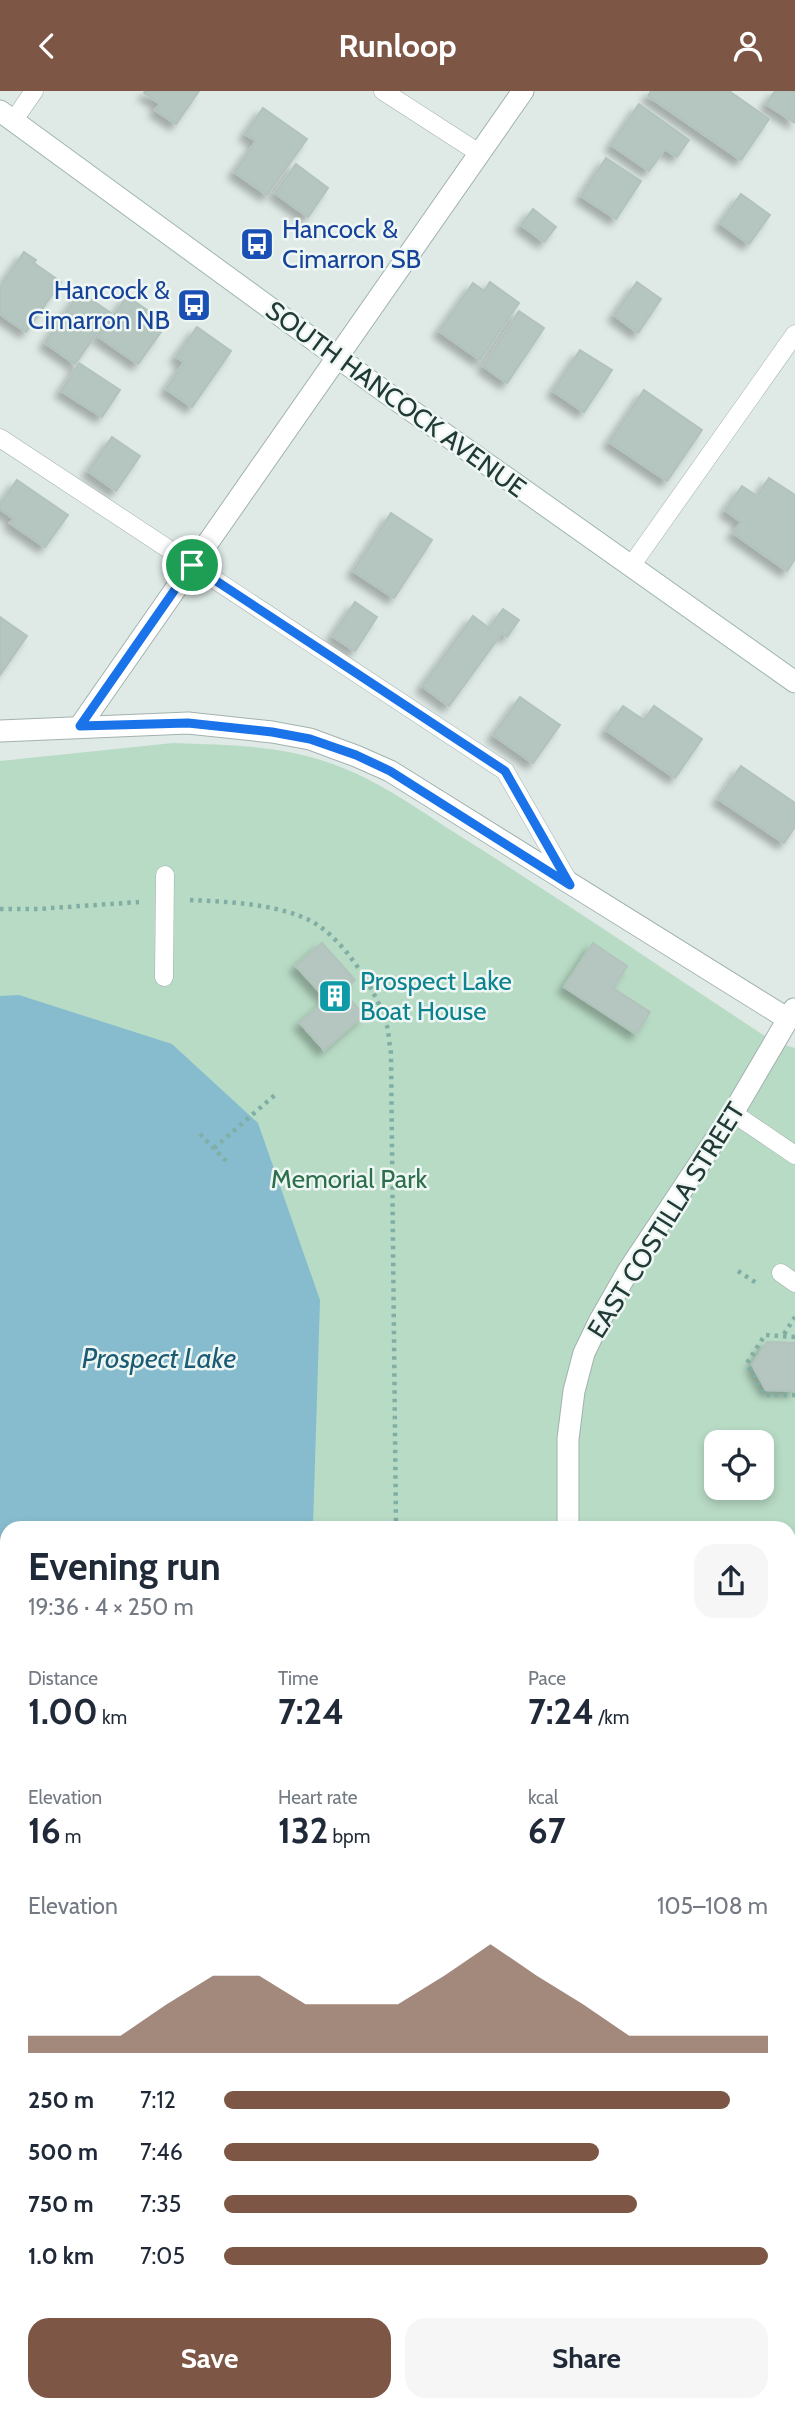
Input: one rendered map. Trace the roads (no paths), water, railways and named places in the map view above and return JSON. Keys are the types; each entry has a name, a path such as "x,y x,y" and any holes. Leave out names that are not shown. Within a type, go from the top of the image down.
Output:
{"street":[{"path":"80,726 523,91"},
{"name":"SOUTH HANCOCK AVENUE","path":"7,116 337,357 795,682"},
{"path":"0,731 188,723 310,739 356,755 390,771 570,885 791,1013"},
{"name":"EAST COSTILLA STREET","path":"568,1521 568,1439 574,1391 584,1353 598,1322 628,1272 733,1113 791,1013"}],"lane":[{"path":"7,116 34,91"},
{"path":"383,91 479,153"},
{"path":"631,566 795,334"},
{"path":"0,438 505,771 570,885"},
{"path":"164,977 165,875"},
{"path":"733,1113 795,1155"}],"water":[{"name":"Prospect Lake","path":"19,995 172,1044 258,1123 320,1300 313,1521 0,1521 0,996"}],"place":[{"name":"Hancock & Cimarron SB","path":"257,244"},
{"name":"Hancock & Cimarron NB","path":"194,305"},
{"name":"Prospect Lake Boat House","path":"335,996"}],"park label":[{"name":"Memorial Park","path":"349,1179"}]}
